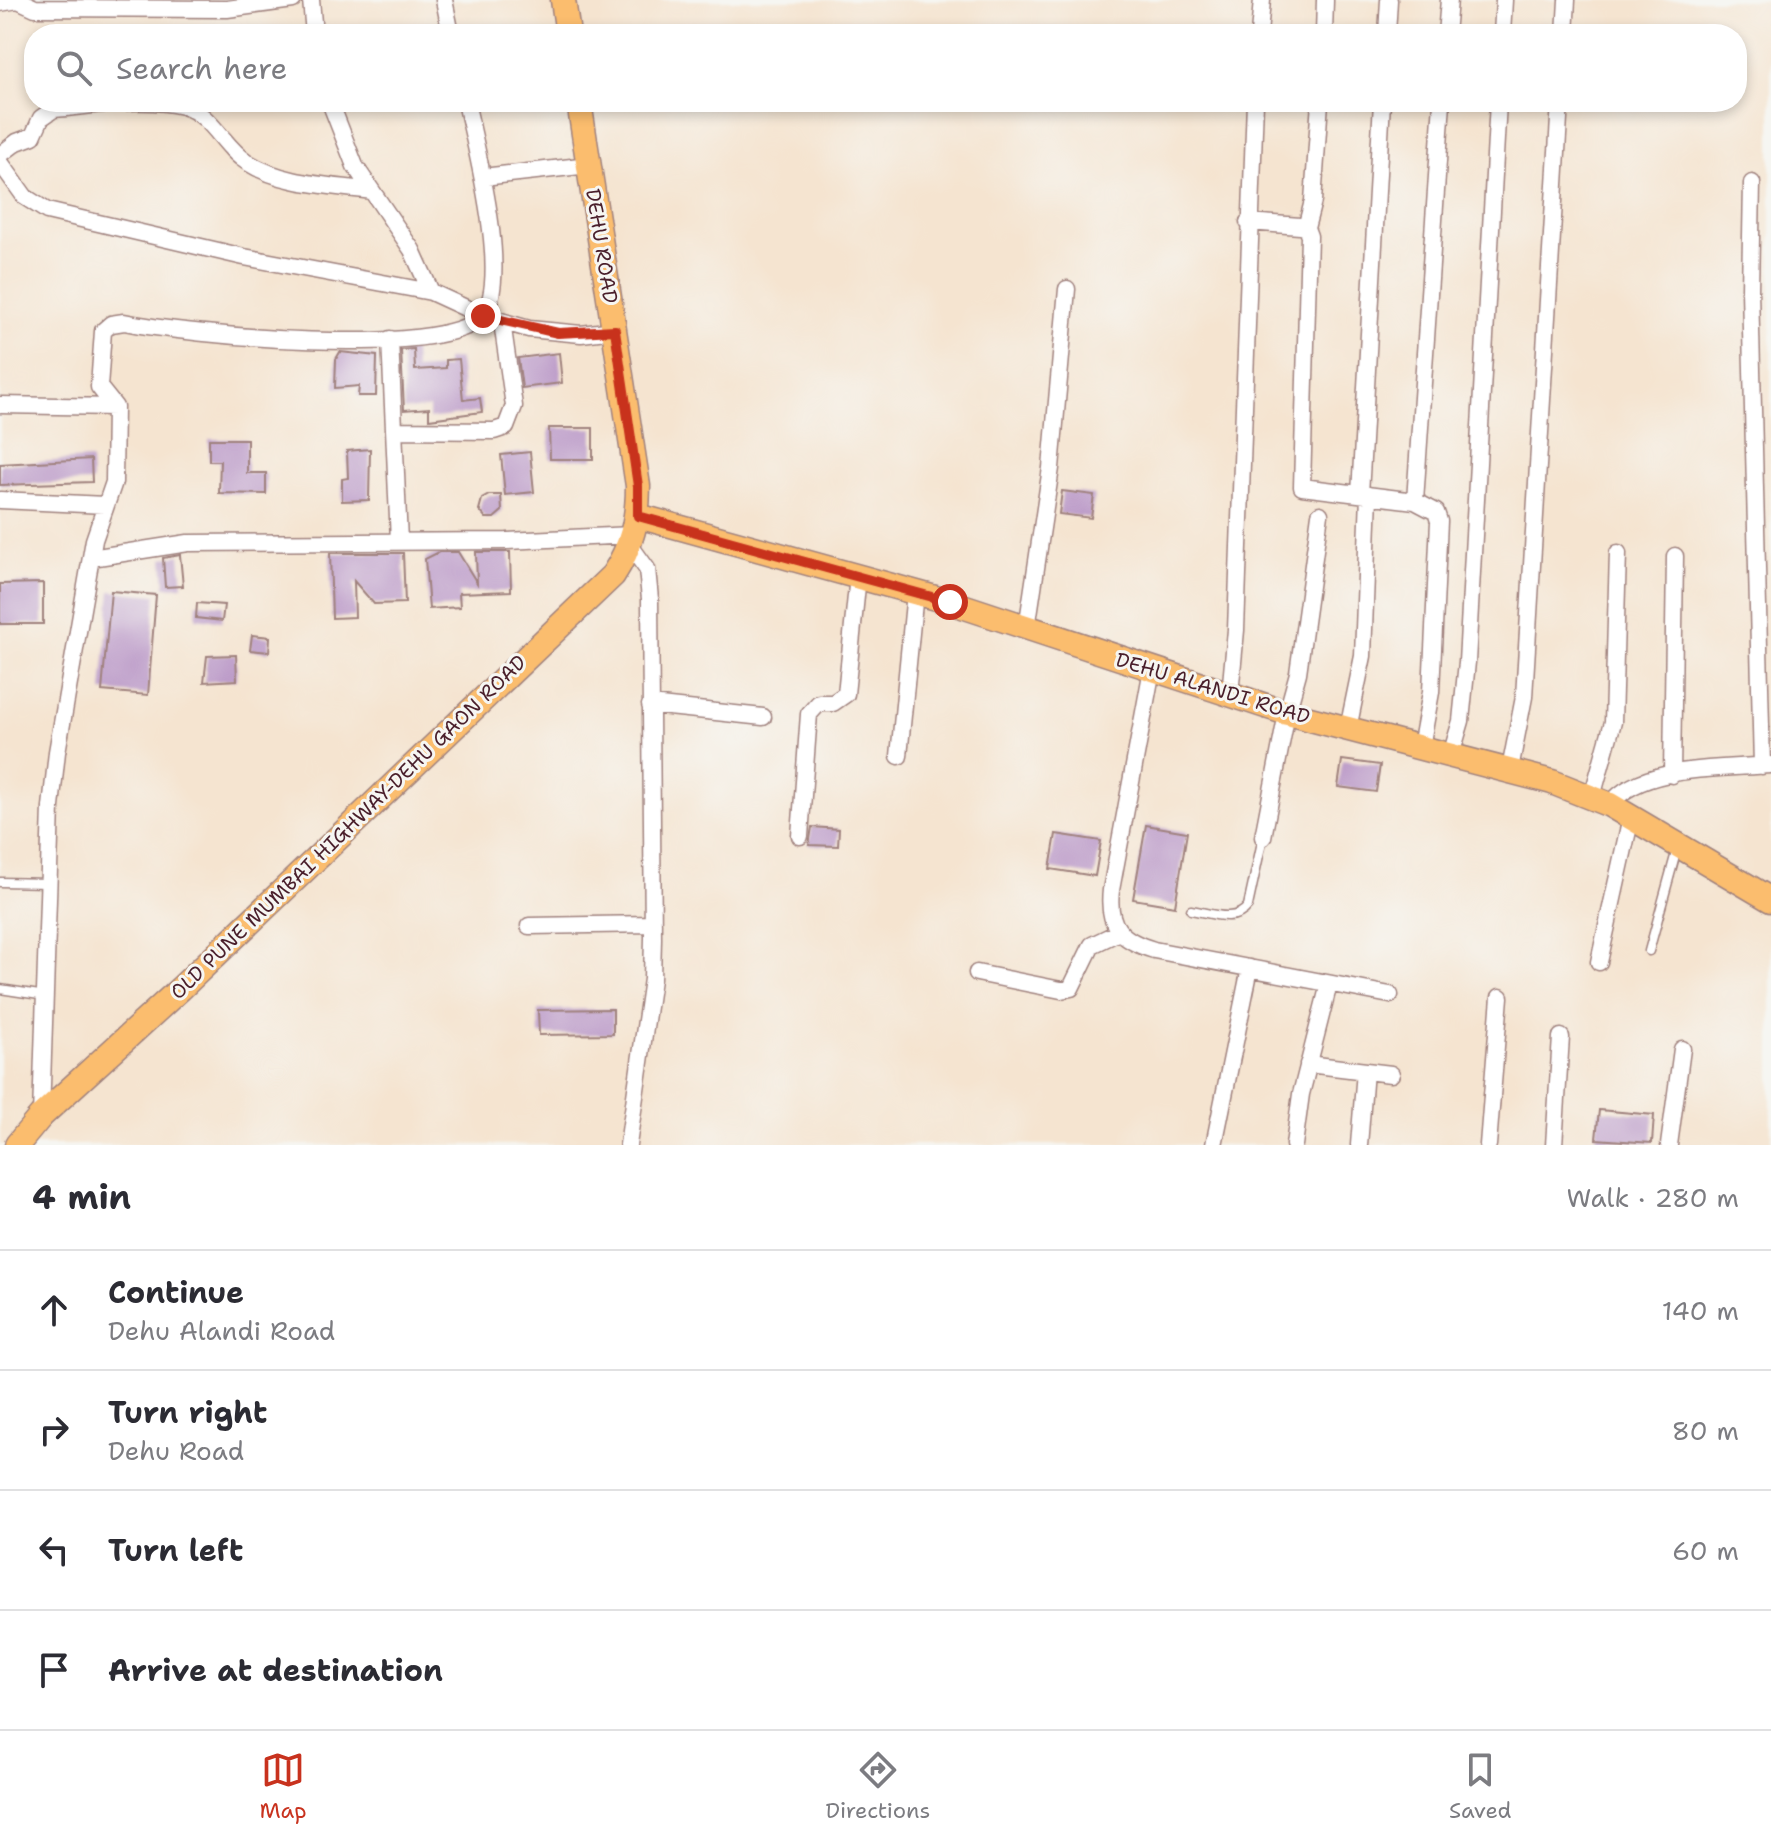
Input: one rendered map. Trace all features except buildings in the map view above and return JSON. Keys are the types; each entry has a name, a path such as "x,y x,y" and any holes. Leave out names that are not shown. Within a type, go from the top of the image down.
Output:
{"main road":[{"path":"563,0 567,24"},
{"name":"DEHU ROAD","path":"581,112 638,486"},
{"name":"OLD PUNE MUMBAI HIGHWAY-DEHU GAON ROAD","path":"17,1145 41,1116 180,989 613,575 633,532 638,486"},
{"name":"DEHU ALANDI ROAD","path":"633,532 858,576 1287,713 1510,769 1611,806 1771,900"}],"street":[{"path":"0,3 18,0 35,8 227,9 293,0"},
{"path":"311,0 313,24"},
{"path":"444,0 449,24"},
{"path":"1260,24 1262,0"},
{"path":"1324,24 1325,0"},
{"path":"1388,24 1389,0"},
{"path":"1447,24 1449,0"},
{"path":"1503,24 1504,0"},
{"path":"1566,24 1567,0"},
{"path":"0,155 17,142 33,136 41,118 50,112"},
{"path":"197,112 244,160 257,168 300,181 372,191"},
{"path":"334,112 355,166 412,250 431,292"},
{"path":"41,1116 57,752 91,558 114,482 115,407 99,387 103,331 111,324 124,322 236,337 315,342 390,339 459,329 483,316 492,296 493,259 483,177 468,112"},
{"path":"1230,694 1236,630 1248,222 1254,112"},
{"path":"1319,112 1313,201 1306,228 1302,487 1415,501 1436,512 1440,532 1431,692 1421,747"},
{"path":"1348,729 1363,656 1364,495 1382,112"},
{"path":"1415,501 1441,112"},
{"path":"1451,755 1461,721 1467,662 1497,112"},
{"path":"1510,769 1524,697 1559,112"},
{"path":"0,162 25,197 47,211 244,257 431,292 502,322 558,333 615,330"},
{"path":"483,177 589,165"},
{"path":"1611,806 1632,783 1672,775 1766,766 1750,290 1752,183"},
{"path":"1248,222 1306,228"},
{"path":"1027,628 1051,468 1067,289"},
{"path":"394,430 494,431 506,427 514,406 502,322"},
{"path":"390,339 399,541"},
{"path":"0,405 115,407"},
{"path":"0,500 105,505"},
{"path":"1263,837 1287,713 1298,673 1320,514"},
{"path":"91,558 188,543 507,541 633,532 649,582 653,924 652,979 628,1145"},
{"path":"1599,962 1611,806 1618,553"},
{"path":"1672,775 1675,556"},
{"path":"800,836 809,714 819,703 833,703 846,694 858,576"},
{"path":"899,756 915,592"},
{"path":"1152,669 1111,890 1111,919 1117,933 1127,941 1154,950 1390,995"},
{"path":"650,705 763,717"},
{"path":"529,926 653,924"},
{"path":"977,973 1061,990 1071,988 1092,945 1117,933"},
{"path":"1214,1145 1250,968"},
{"path":"1294,1145 1308,1064 1329,984"},
{"path":"1488,1145 1500,997"},
{"path":"1554,1145 1561,1037"},
{"path":"1669,1145 1682,1049"},
{"path":"1308,1064 1391,1074"},
{"path":"1359,1145 1365,1071"}],"lane":[{"path":"1191,910 1234,917 1242,915 1248,906 1263,837"},
{"path":"1649,951 1678,844"},
{"path":"0,882 49,883"},
{"path":"0,990 47,996"}],"route":[{"path":"483,316 529,329 558,333 615,330 638,486 638,516 950,602"}]}
